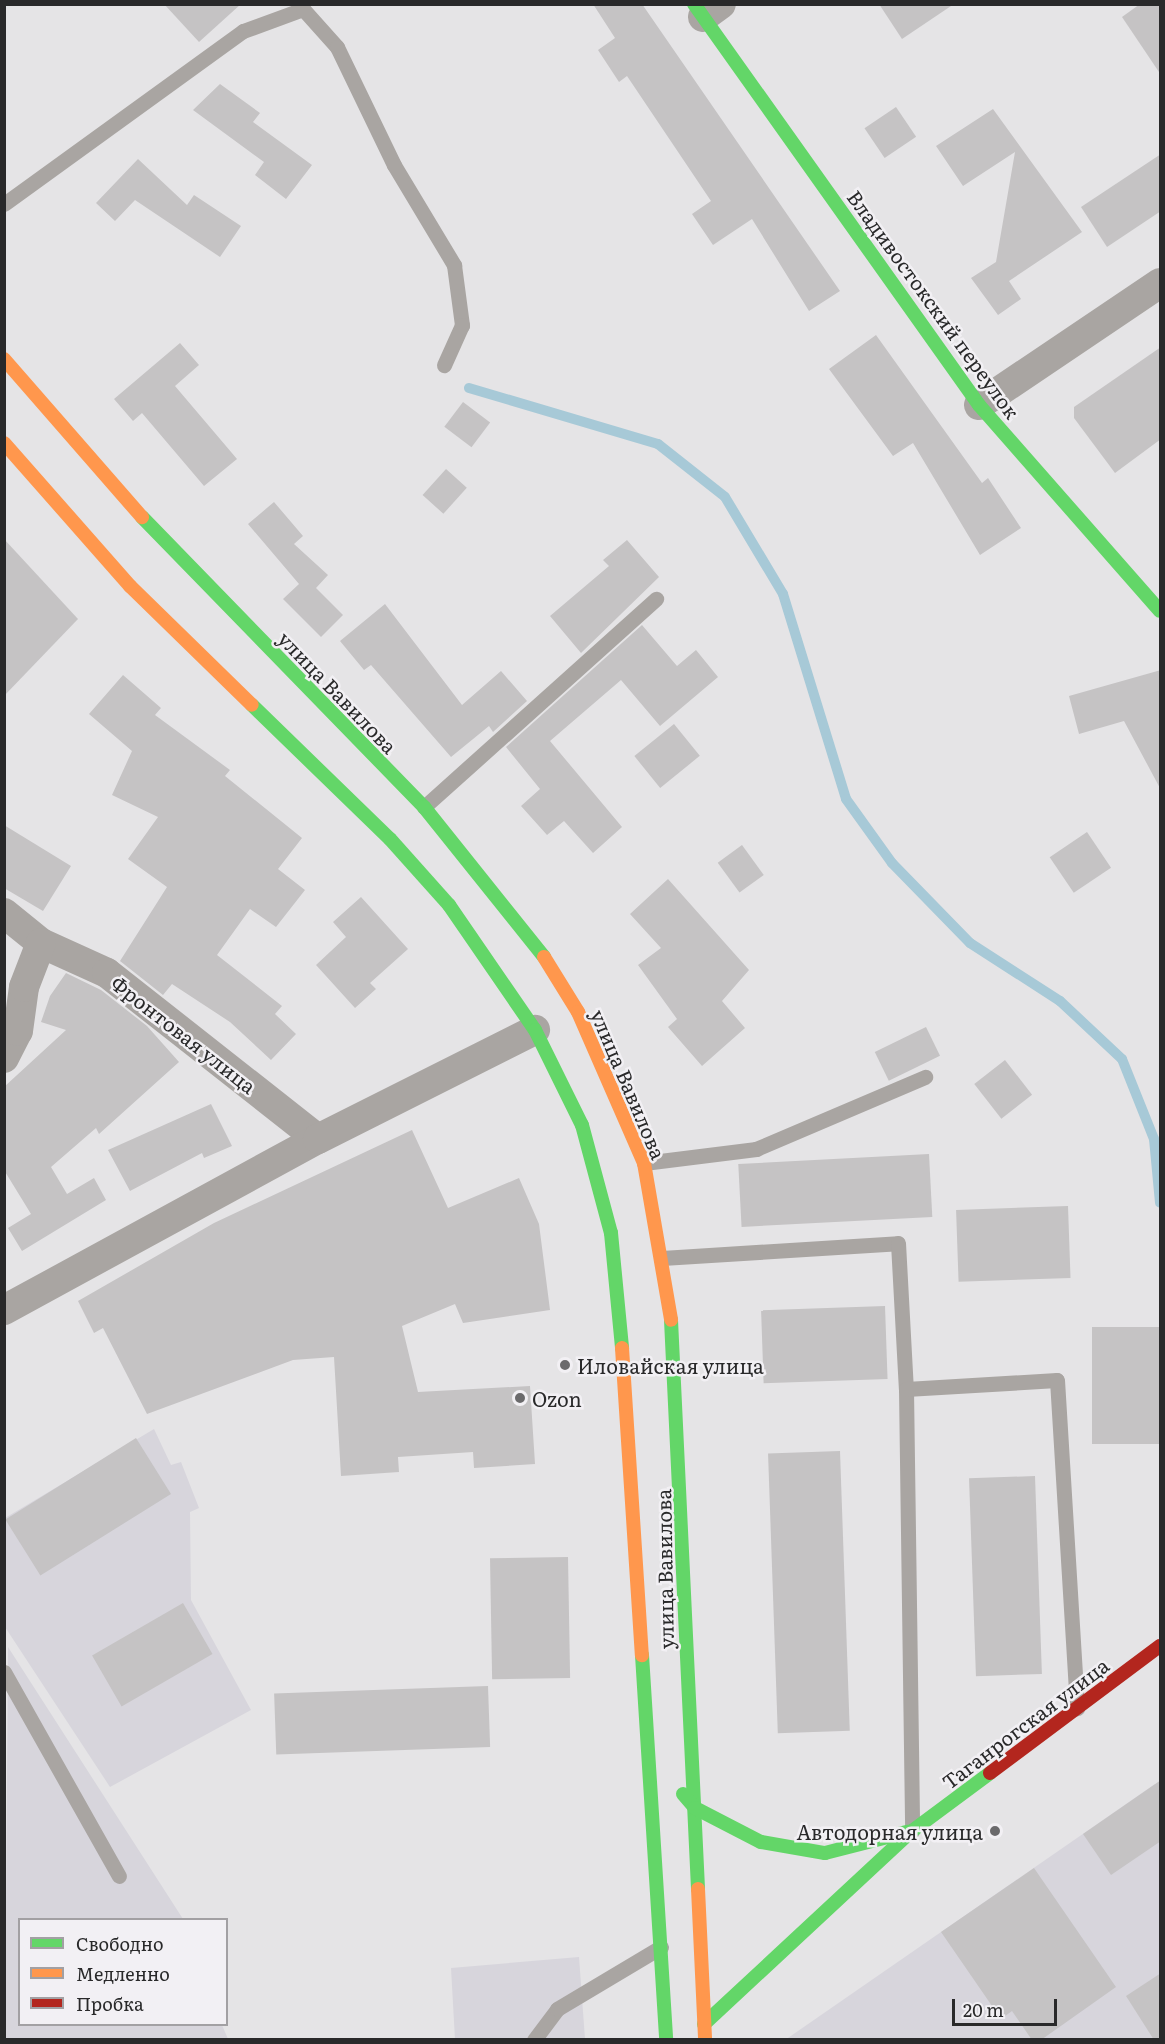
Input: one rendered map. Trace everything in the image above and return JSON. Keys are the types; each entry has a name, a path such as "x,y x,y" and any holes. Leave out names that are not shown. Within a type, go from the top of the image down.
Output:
{"main road":[{"name":"Владивостокский переулок","path":"706,9 979,405 1161,611"},
{"name":"улица Вавилова","path":"4,358 168,547 424,807 531,936 566,993 644,1163 662,1258 680,1438 705,2040"},
{"name":"улица Вавилова","path":"4,443 130,586 390,839 482,948 535,1030 582,1125 611,1233 651,1757 666,2040"},
{"name":"Таганрогская улица","path":"704,2024 912,1831 1161,1646"},
{"name":"Таганрогская улица","path":"651,1757 695,1808 761,1842 825,1854 912,1831"}],"street":[{"path":"979,405 1161,283"},
{"name":"Фронтовая улица","path":"4,913 41,943 107,973 318,1139"},
{"path":"4,1058 18,1031 24,987 41,943"},
{"path":"4,1310 318,1139 535,1030"}],"lane":[{"path":"4,204 234,38 303,9 337,47 393,165 454,265 462,325 444,364"},
{"path":"424,807 656,599"},
{"path":"644,1163 756,1149 925,1077"},
{"path":"662,1258 898,1243 906,1389 912,1831"},
{"path":"906,1389 1057,1380 1077,1710"},
{"path":"4,1672 119,1876"},
{"path":"534,2040 557,2009 661,1947"}],"shaded area":[{"path":"154,1429 171,1465 181,1462 199,1508 190,1512 191,1600 251,1710 110,1787 5,1627 5,1518"},
{"path":"8,1647 182,1918 18,1918 18,2026 222,2026 228,2039 5,2039"},
{"path":"1155,1784 1160,1793 1160,2039 785,2040"},
{"path":"579,1957 585,2039 455,2039 451,1968"}],"building":[{"path":"164,4 241,4 199,42"},
{"path":"593,4 642,4 840,291 809,311 752,219 713,245 692,214 711,201 627,76 619,82 598,50 615,38"},
{"path":"879,4 954,4 902,39"},
{"path":"1140,4 1161,4 1161,75 1122,17"},
{"path":"220,84 260,113 253,122 312,165 286,199 255,175 264,162 193,110"},
{"path":"896,107 916,137 885,158 864,128"},
{"path":"993,109 1082,232 1009,281 1021,299 998,315 971,278 996,262 1015,152 963,186 936,146"},
{"path":"1161,154 1161,211 1107,247 1081,207"},
{"path":"138,159 187,205 194,195 241,226 220,257 135,200 115,221 96,203"},
{"path":"876,335 982,483 988,478 1021,528 980,555 913,443 893,456 829,369"},
{"path":"180,343 199,365 175,386 237,459 204,486 142,413 133,421 114,399"},
{"path":"1161,347 1161,439 1115,473 1074,418 1074,407"},
{"path":"463,402 490,422 471,447 444,427"},
{"path":"446,469 467,488 443,514 423,495"},
{"path":"274,502 303,536 294,544 328,575 316,588 343,615 321,637 283,599 299,584 248,524"},
{"path":"4,539 78,619 4,696"},
{"path":"627,540 659,577 581,653 550,616 609,566 603,560"},
{"path":"385,604 462,705 501,671 527,701 493,732 489,726 451,757 371,665 364,670 340,641"},
{"path":"642,625 677,666 696,650 718,677 660,726 621,680 550,741 622,827 593,853 564,821 547,835 521,806 540,789 506,747"},
{"path":"1161,670 1161,790 1124,721 1079,734 1069,696"},
{"path":"123,675 161,708 155,715 230,770 225,776 302,838 278,869 305,890 276,927 250,909 217,955 282,1006 275,1014 296,1034 271,1060 230,1022 172,984 163,995 120,961 167,887 128,859 158,817 112,795 132,751 89,714"},
{"path":"674,724 700,756 660,788 634,756"},
{"path":"4,825 71,866 43,911 4,888"},
{"path":"1087,832 1111,868 1074,893 1050,857"},
{"path":"742,845 764,875 739,893 718,863"},
{"path":"668,879 749,970 722,1001 745,1028 702,1066 668,1027 677,1019 638,965 661,948 630,914"},
{"path":"361,897 408,949 370,983 376,989 355,1008 316,965 346,937 333,922"},
{"path":"66,973 101,990 147,1026 179,1062 99,1134 96,1128 51,1167 67,1194 94,1178 106,1200 22,1251 8,1228 31,1214 4,1170 4,1087 66,1030 41,1022 50,996"},
{"path":"926,1027 940,1056 889,1081 875,1052"},
{"path":"1005,1060 1032,1095 1001,1119 974,1084"},
{"path":"211,1104 232,1146 204,1158 202,1153 130,1191 108,1150"},
{"path":"412,1130 448,1208 519,1178 539,1224 550,1310 463,1323 455,1304 402,1326 418,1392 530,1386 535,1464 474,1468 473,1452 398,1457 399,1472 341,1476 334,1357 293,1360 147,1414 103,1328 94,1333 78,1301 214,1223"},
{"path":"929,1154 932,1217 742,1227 738,1164"},
{"path":"1068,1206 1071,1278 959,1282 956,1210"},
{"path":"885,1306 888,1379 764,1383 761,1310"},
{"path":"1092,1327 1160,1327 1160,1444 1092,1444"},
{"path":"136,1438 171,1494 40,1576 5,1520"},
{"path":"840,1451 850,1731 778,1733 768,1454"},
{"path":"1035,1476 1042,1674 976,1676 969,1478"},
{"path":"568,1557 570,1678 492,1679 490,1558"},
{"path":"183,1603 212,1654 122,1707 92,1656"},
{"path":"488,1686 490,1747 276,1754 274,1693"},
{"path":"1161,1780 1161,1841 1111,1875 1083,1834"},
{"path":"1034,1868 1116,1987 1041,2040 1032,2040 1012,2011 1001,2019 941,1932"},
{"path":"1161,1973 1161,2040 1154,2040 1126,1996"}],"waterway":[{"path":"469,388 658,444 725,497 783,594 846,799 892,863 970,943 1060,1001 1122,1059 1154,1139 1160,1203"}],"traffic: fast":[{"path":"694,4 979,405 1160,611"},
{"path":"142,517 424,807 544,957"},
{"path":"252,705 390,839 449,905 535,1030 582,1125 611,1233 622,1348"},
{"path":"671,1320 698,1889"},
{"path":"642,1655 666,2040"},
{"path":"704,2024 912,1831 990,1773"},
{"path":"683,1794 695,1808 761,1842 825,1853 907,1832"}],"traffic: slow":[{"path":"4,359 142,517"},
{"path":"4,443 130,586 252,705"},
{"path":"544,957 578,1012 644,1163 671,1320"},
{"path":"622,1348 642,1655"},
{"path":"698,1889 705,2040"}],"traffic: jam":[{"path":"990,1773 1160,1646"}],"place":[{"name":"Иловайская улица","path":"565,1365"},
{"name":"Ozon","path":"520,1398"},
{"name":"Автодорная улица","path":"995,1831"}]}
